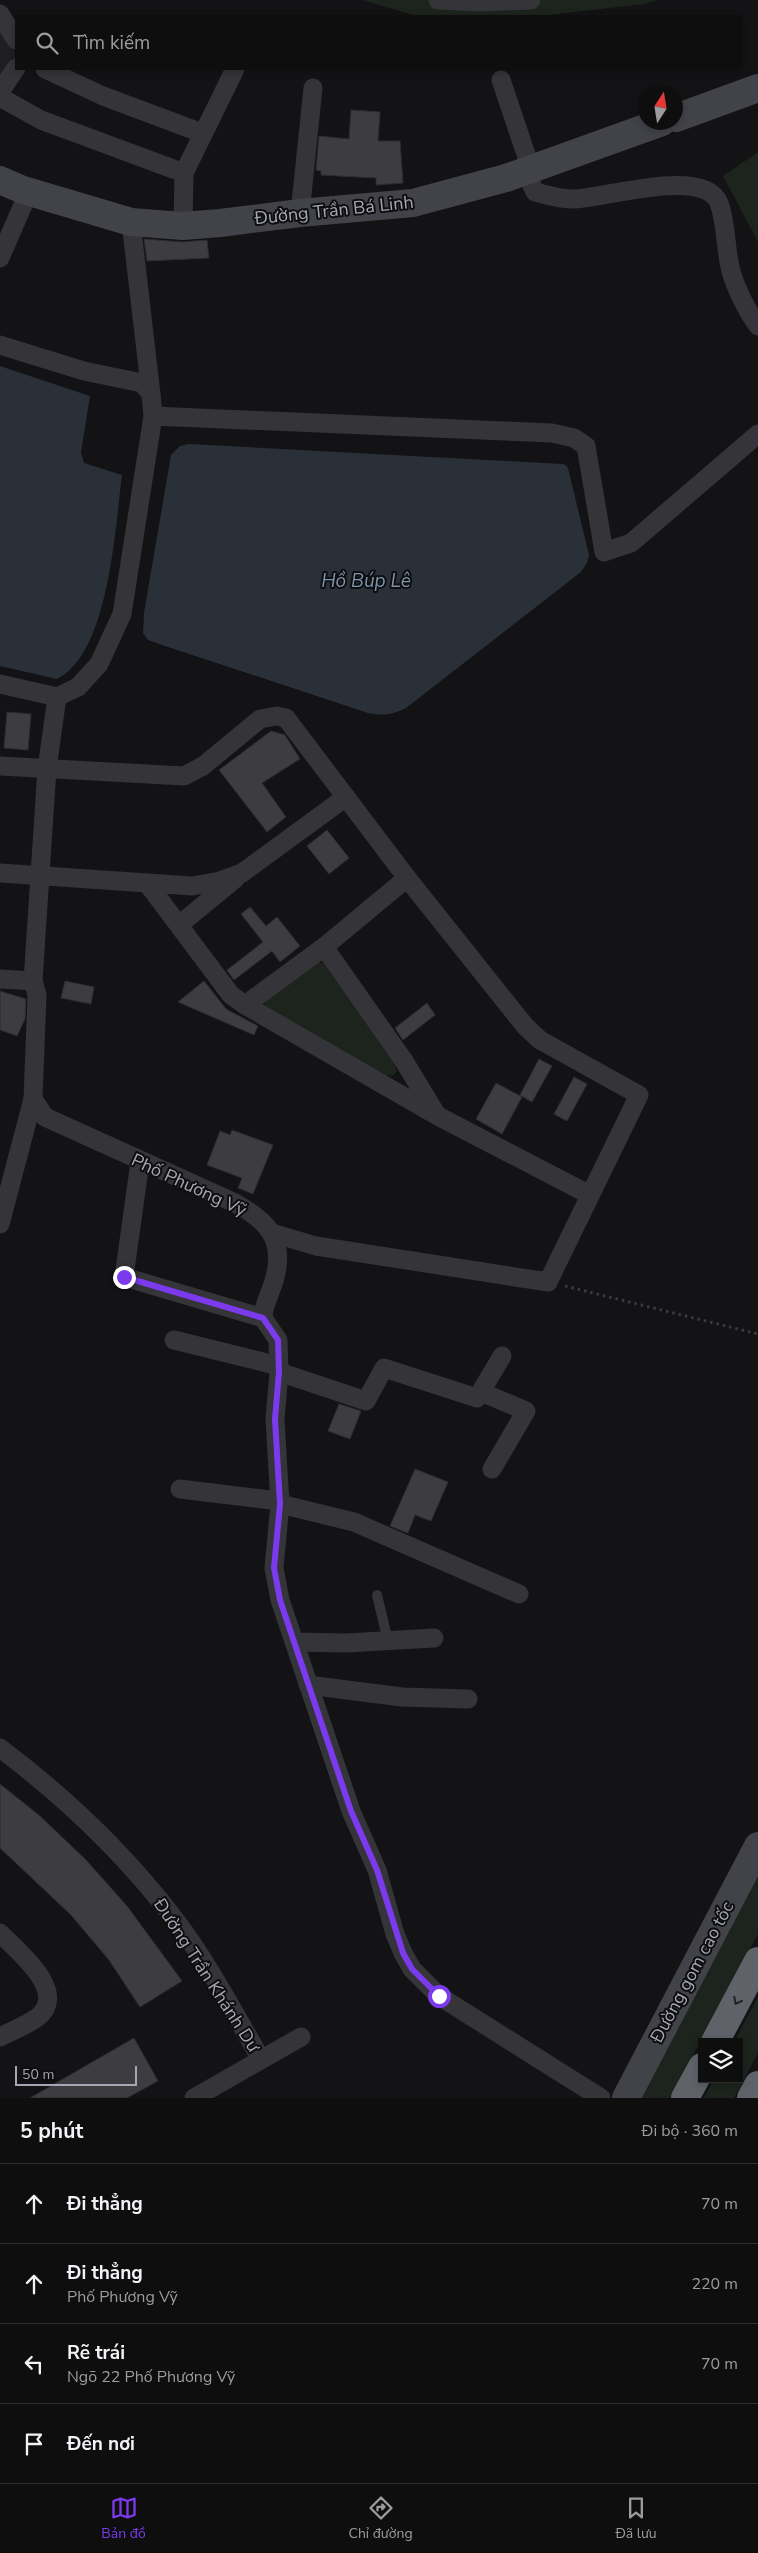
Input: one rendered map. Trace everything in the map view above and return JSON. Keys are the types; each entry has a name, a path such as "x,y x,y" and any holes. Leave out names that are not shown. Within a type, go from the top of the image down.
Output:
{"highway":[{"path":"717,2038 758,1961"},
{"path":"685,2098 698,2074"},
{"path":"751,2098 758,2085"}],"street":[{"path":"438,0 481,2 531,0"},
{"path":"0,14 15,38"},
{"path":"0,92 15,70"},
{"path":"47,70 103,96 202,134"},
{"path":"183,226 184,173 234,70"},
{"path":"501,80 535,192 573,199 645,188 685,186 704,190 718,200 724,218 731,271 744,303 758,326"},
{"path":"300,213 313,88"},
{"path":"683,115 758,88"},
{"path":"0,97 41,120 184,173"},
{"name":"Đường Trần Bá Linh","path":"0,180 29,191 131,222 183,226 413,203 528,170 640,130"},
{"path":"0,258 29,191"},
{"path":"0,684 57,697 78,687 99,664 122,614 153,416 131,222"},
{"path":"0,345 84,371 142,383 151,394"},
{"path":"153,416 552,433 574,438 586,446 604,552 631,543 758,434"},
{"path":"0,1224 33,1099 37,995 33,981 47,769 57,697"},
{"path":"0,766 184,776 204,766 260,719 277,716 286,718 407,878 525,1026 540,1040 638,1095 548,1282 316,1246 272,1232 278,1262 263,1318"},
{"path":"179,925 242,873 346,797"},
{"path":"0,873 192,886 220,881 242,873"},
{"path":"245,1005 324,947 407,878"},
{"path":"148,883 231,995 245,1005 436,1115 590,1195"},
{"path":"324,947 404,1061 436,1115"},
{"path":"0,979 33,981"},
{"name":"Phố Phương Vỹ","path":"33,1099 45,1117 140,1162 235,1203 262,1221 272,1232"},
{"path":"140,1162 124,1277 263,1318 278,1340 279,1369 275,1419 280,1502 274,1568 280,1600 351,1811 377,1870 403,1953 420,1978 439,1996 600,2098"},
{"path":"174,1340 279,1369 366,1401 384,1368 477,1398 502,1356"},
{"path":"481,1392 526,1411 492,1469"},
{"path":"180,1489 280,1502 354,1522 519,1594"},
{"path":"294,1642 388,1641 434,1638"},
{"path":"308,1685 402,1697 468,1699"},
{"name":"Đường Trần Khánh Dư","path":"0,1748 52,1789 138,1873 175,1918 261,2059"},
{"name":"Đường gom cao tốc","path":"626,2098 758,1846"},
{"path":"0,1933 41,1977 48,1991 46,2004 39,2016 0,2036"},
{"path":"194,2098 301,2037"}],"lane":[{"path":"377,1595 388,1641"}],"path":[{"path":"548,1282 758,1334"}],"shaded area":[{"path":"362,0 658,0 644,4 550,15 414,15"},
{"path":"0,32 15,51 15,62 0,85"},
{"path":"758,152 758,242 723,176"},
{"path":"317,961 324,964 394,1063 397,1071 392,1076 384,1075 265,1008 264,1002"},
{"path":"758,1873 758,1934 702,2038 698,2038 698,2046 670,2098 637,2098"},
{"path":"758,1997 758,2053 743,2081 743,2038 736,2038"},
{"path":"712,2083 742,2083 734,2098 704,2098"}],"water":[{"path":"0,366 90,396 81,452 84,463 122,475 112,556 99,617 88,644 74,665 57,679 0,666"},
{"name":"Hồ Búp Lê","path":"189,444 563,464 567,466 569,472 589,555 587,563 581,572 406,708 387,714 368,713 162,645 148,640 143,633 144,613 171,455 180,446"}],"building":[{"path":"351,110 380,112 378,141 400,141 403,183 376,185 376,178 321,175 321,171 316,170 319,136 349,139"},
{"path":"144,239 182,242 207,240 209,258 147,261"},
{"path":"7,712 31,714 28,750 4,748"},
{"path":"271,731 285,735 300,759 262,783 286,817 267,832 219,770"},
{"path":"327,830 349,858 329,874 307,846"},
{"path":"250,907 266,926 277,917 300,946 280,962 272,951 234,980 227,970 263,942 241,914"},
{"path":"65,981 94,987 91,1004 61,998"},
{"path":"204,981 226,1009 258,1026 254,1035 178,1002"},
{"path":"0,991 26,999 25,1019 17,1036 0,1030"},
{"path":"427,1003 435,1015 403,1040 395,1028"},
{"path":"539,1059 552,1066 532,1102 520,1095"},
{"path":"574,1077 587,1084 567,1121 554,1114"},
{"path":"496,1083 522,1097 502,1134 476,1119"},
{"path":"232,1130 273,1145 253,1194 238,1188 242,1178 207,1165 220,1131 230,1135"},
{"path":"339,1404 361,1411 350,1439 328,1431"},
{"path":"415,1469 448,1482 431,1521 415,1515 408,1533 390,1526"},
{"path":"0,1784 40,1816 86,1860 127,1906 182,1981 140,2007 109,1960 71,1915 0,1848"},
{"path":"134,2038 158,2081 127,2098 30,2098"}],"route":[{"path":"124,1277 263,1318 275,1333 278,1340 279,1372 275,1419 280,1504 274,1568 280,1600 351,1811 377,1870 389,1906 395,1934 412,1969 439,1996"}]}
